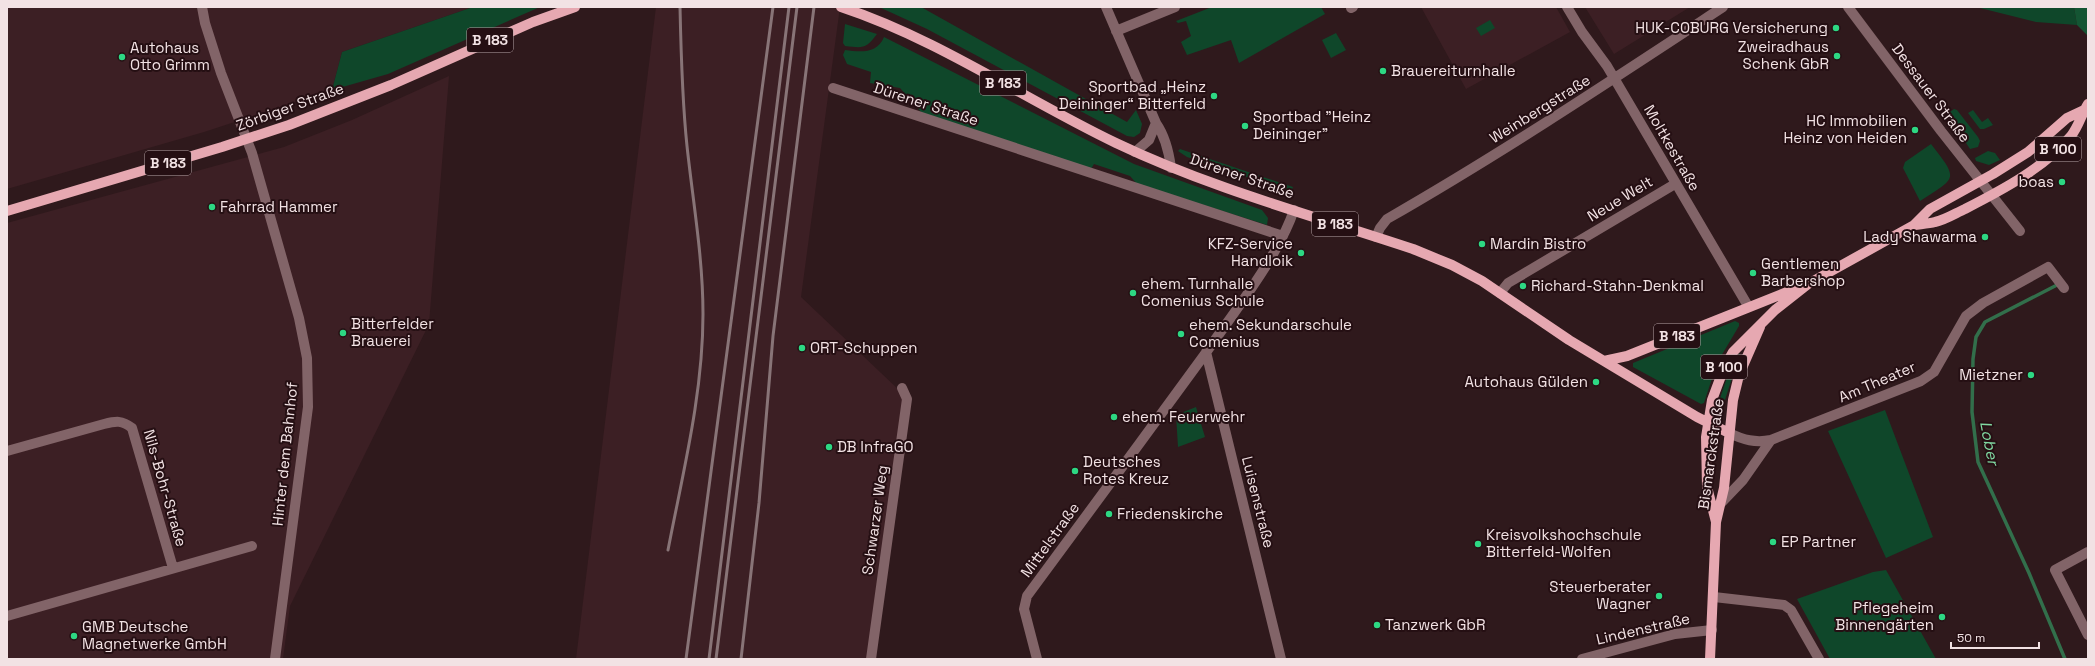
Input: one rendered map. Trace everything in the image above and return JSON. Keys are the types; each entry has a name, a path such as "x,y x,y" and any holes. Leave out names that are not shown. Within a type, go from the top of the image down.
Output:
{"main road":[{"name":"Zörbiger Straße","path":"7,211 247,139 391,85 513,30 575,7"},
{"name":"Dürener Straße","path":"841,7 869,17 925,43 1096,133 1171,168 1376,237 1452,265 1500,293 1604,361 1729,433"},
{"name":"B 100","path":"1980,182 2028,152 2068,118 2086,107"},
{"name":"B 100","path":"1991,196 2058,149 2079,125 2086,107"},
{"name":"Bismarckstraße","path":"1716,522 1707,487 1705,453 1708,422 1712,400 1724,368 1733,352 1790,296 1808,284 1914,225 1930,209 1980,182"},
{"name":"Bismarckstraße","path":"1914,225 1935,222 1991,196"},
{"name":"B 183","path":"1604,361 1627,356 1748,306 1808,284"},
{"name":"Bismarckstraße","path":"1710,659 1714,596 1716,522 1722,502 1733,400 1739,375 1762,323"}],"street":[{"name":"Hinter dem Bahnhof","path":"202,7 205,23 219,68 247,139 302,328 308,374 308,407 275,659"},
{"path":"1106,7 1156,123 1161,131 1171,168"},
{"path":"1116,31 1175,7"},
{"name":"Moltkestraße","path":"1567,7 1582,32 1608,66 1675,184 1748,306"},
{"name":"Weinbergstraße","path":"1376,237 1380,228 1387,219 1464,175 1615,79 1723,7"},
{"name":"Dessauer Straße","path":"1848,7 1980,182 2020,232"},
{"name":"Dürener Straße","path":"833,88 1283,236"},
{"path":"1135,152 1149,140 1156,123"},
{"name":"Neue Welt","path":"1500,293 1508,283 1675,184"},
{"name":"Mittelstraße","path":"1037,659 1024,609 1027,596 1206,352 1283,236 1294,210"},
{"name":"Am Theater","path":"1729,433 1748,441 1759,443 1771,440 1921,381 1934,372 1966,316 1982,303 2048,267 2064,288"},
{"name":"Luisenstraße","path":"1206,352 1280,659"},
{"name":"Schwarzer Weg","path":"871,659 908,398 902,388"},
{"name":"Nils-Bohr-Straße","path":"7,452 117,421 125,422 132,428 173,568"},
{"path":"1722,502 1743,480 1771,440"},
{"path":"7,616 252,546"},
{"path":"2088,552 2055,570 2088,635"},
{"path":"1714,596 1784,605 1791,610 1819,659"},
{"name":"Lindenstraße","path":"1582,659 1676,634 1712,630"}],"shaded area":[{"path":"7,7 473,7 342,52 332,90 204,132 7,189"},
{"path":"656,7 840,7 801,297 900,391 903,397 869,659 576,659"},
{"path":"1421,7 1556,7 1570,32 1466,89"},
{"path":"1585,7 1690,7 1614,54"},
{"path":"449,76 429,324 290,606 283,659 7,659 7,223 284,147 352,120"}],"green space":[{"path":"473,7 540,7 388,74 332,90 342,52"},
{"path":"879,7 921,7 1127,122 1136,110 1142,124 1140,133 1134,137 1127,136 927,29"},
{"path":"1212,7 1321,7 1325,14 1239,63 1231,40 1187,55 1181,42 1191,36 1186,21 1178,23 1176,21"},
{"path":"1976,7 2074,7 2077,25 2036,22"},
{"path":"2074,7 2088,7 2088,36 2077,25"},
{"path":"1490,20 1495,28 1481,36 1476,28"},
{"path":"845,24 877,34 867,45 860,47 845,46 843,43"},
{"path":"1336,33 1346,50 1331,58 1322,40"},
{"path":"884,37 1134,164 1262,210 1268,218 1267,225 1137,184 1130,176 1094,164 1091,169 922,113 900,88 870,83 871,72 847,64 843,55 845,50 868,51 881,43"},
{"path":"1954,109 1957,110 1978,137 1980,141 1978,147 1970,149 1947,114"},
{"path":"1973,110 1982,122 1988,118 1993,125 1980,129 1968,113"},
{"path":"1931,144 1946,165 1950,172 1950,177 1941,187 1920,201 1903,168 1905,162"},
{"path":"1180,149 1293,187 1291,192 1187,157 1178,151"},
{"path":"1988,151 1995,153 2000,160 1989,165 1976,161 1975,158"},
{"path":"1735,321 1739,323 1739,326 1717,363 1704,403 1701,404 1633,367 1633,363"},
{"path":"1740,353 1722,408 1717,407 1731,366"},
{"path":"1196,407 1205,437 1178,447 1176,415"},
{"path":"1885,410 1933,537 1886,558 1828,431"},
{"path":"1886,570 1936,659 1830,659 1797,599 1873,572"}],"waterway":[{"name":"Lober","path":"2057,285 1985,322 1976,337 1973,359 1972,412 1978,462 2029,573 2065,659"}],"railway":[{"path":"668,550 686,462 696,403 700,374 703,314 700,251 684,111 680,7"},
{"path":"686,659 773,7"},
{"path":"709,659 789,7"},
{"path":"716,659 797,7"},
{"path":"741,659 759,503 773,336 814,7"}],"place":[{"name":"HUK-COBURG Versicherung","path":"1836,28"},
{"name":"Zweiradhaus Schenk GbR","path":"1837,56"},
{"name":"Autohaus Otto Grimm","path":"122,57"},
{"name":"Brauereiturnhalle","path":"1383,71"},
{"name":"Sportbad „Heinz Deininger“ Bitterfeld","path":"1214,96"},
{"name":"Sportbad \"Heinz Deininger\"","path":"1245,126"},
{"name":"HC Immobilien Heinz von Heiden","path":"1915,130"},
{"name":"boas","path":"2062,182"},
{"name":"Fahrrad Hammer","path":"212,207"},
{"name":"Lady Shawarma","path":"1985,237"},
{"name":"Mardin Bistro","path":"1482,244"},
{"name":"KFZ-Service Handloik","path":"1301,253"},
{"name":"Gentlemen Barbershop","path":"1753,273"},
{"name":"Richard-Stahn-Denkmal","path":"1523,286"},
{"name":"ehem. Turnhalle Comenius Schule","path":"1133,293"},
{"name":"Bitterfelder Brauerei","path":"343,333"},
{"name":"ehem. Sekundarschule Comenius","path":"1181,334"},
{"name":"ORT-Schuppen","path":"802,348"},
{"name":"Mietzner","path":"2031,375"},
{"name":"Autohaus Gülden","path":"1596,382"},
{"name":"ehem. Feuerwehr","path":"1114,417"},
{"name":"DB InfraGO","path":"829,447"},
{"name":"Deutsches Rotes Kreuz","path":"1075,471"},
{"name":"Friedenskirche","path":"1109,514"},
{"name":"EP Partner","path":"1773,542"},
{"name":"Kreisvolkshochschule Bitterfeld-Wolfen","path":"1478,544"},
{"name":"Steuerberater Wagner","path":"1659,596"},
{"name":"Pflegeheim Binnengärten","path":"1942,617"},
{"name":"Tanzwerk GbR","path":"1377,625"},
{"name":"GMB Deutsche Magnetwerke GmbH","path":"74,636"}]}
